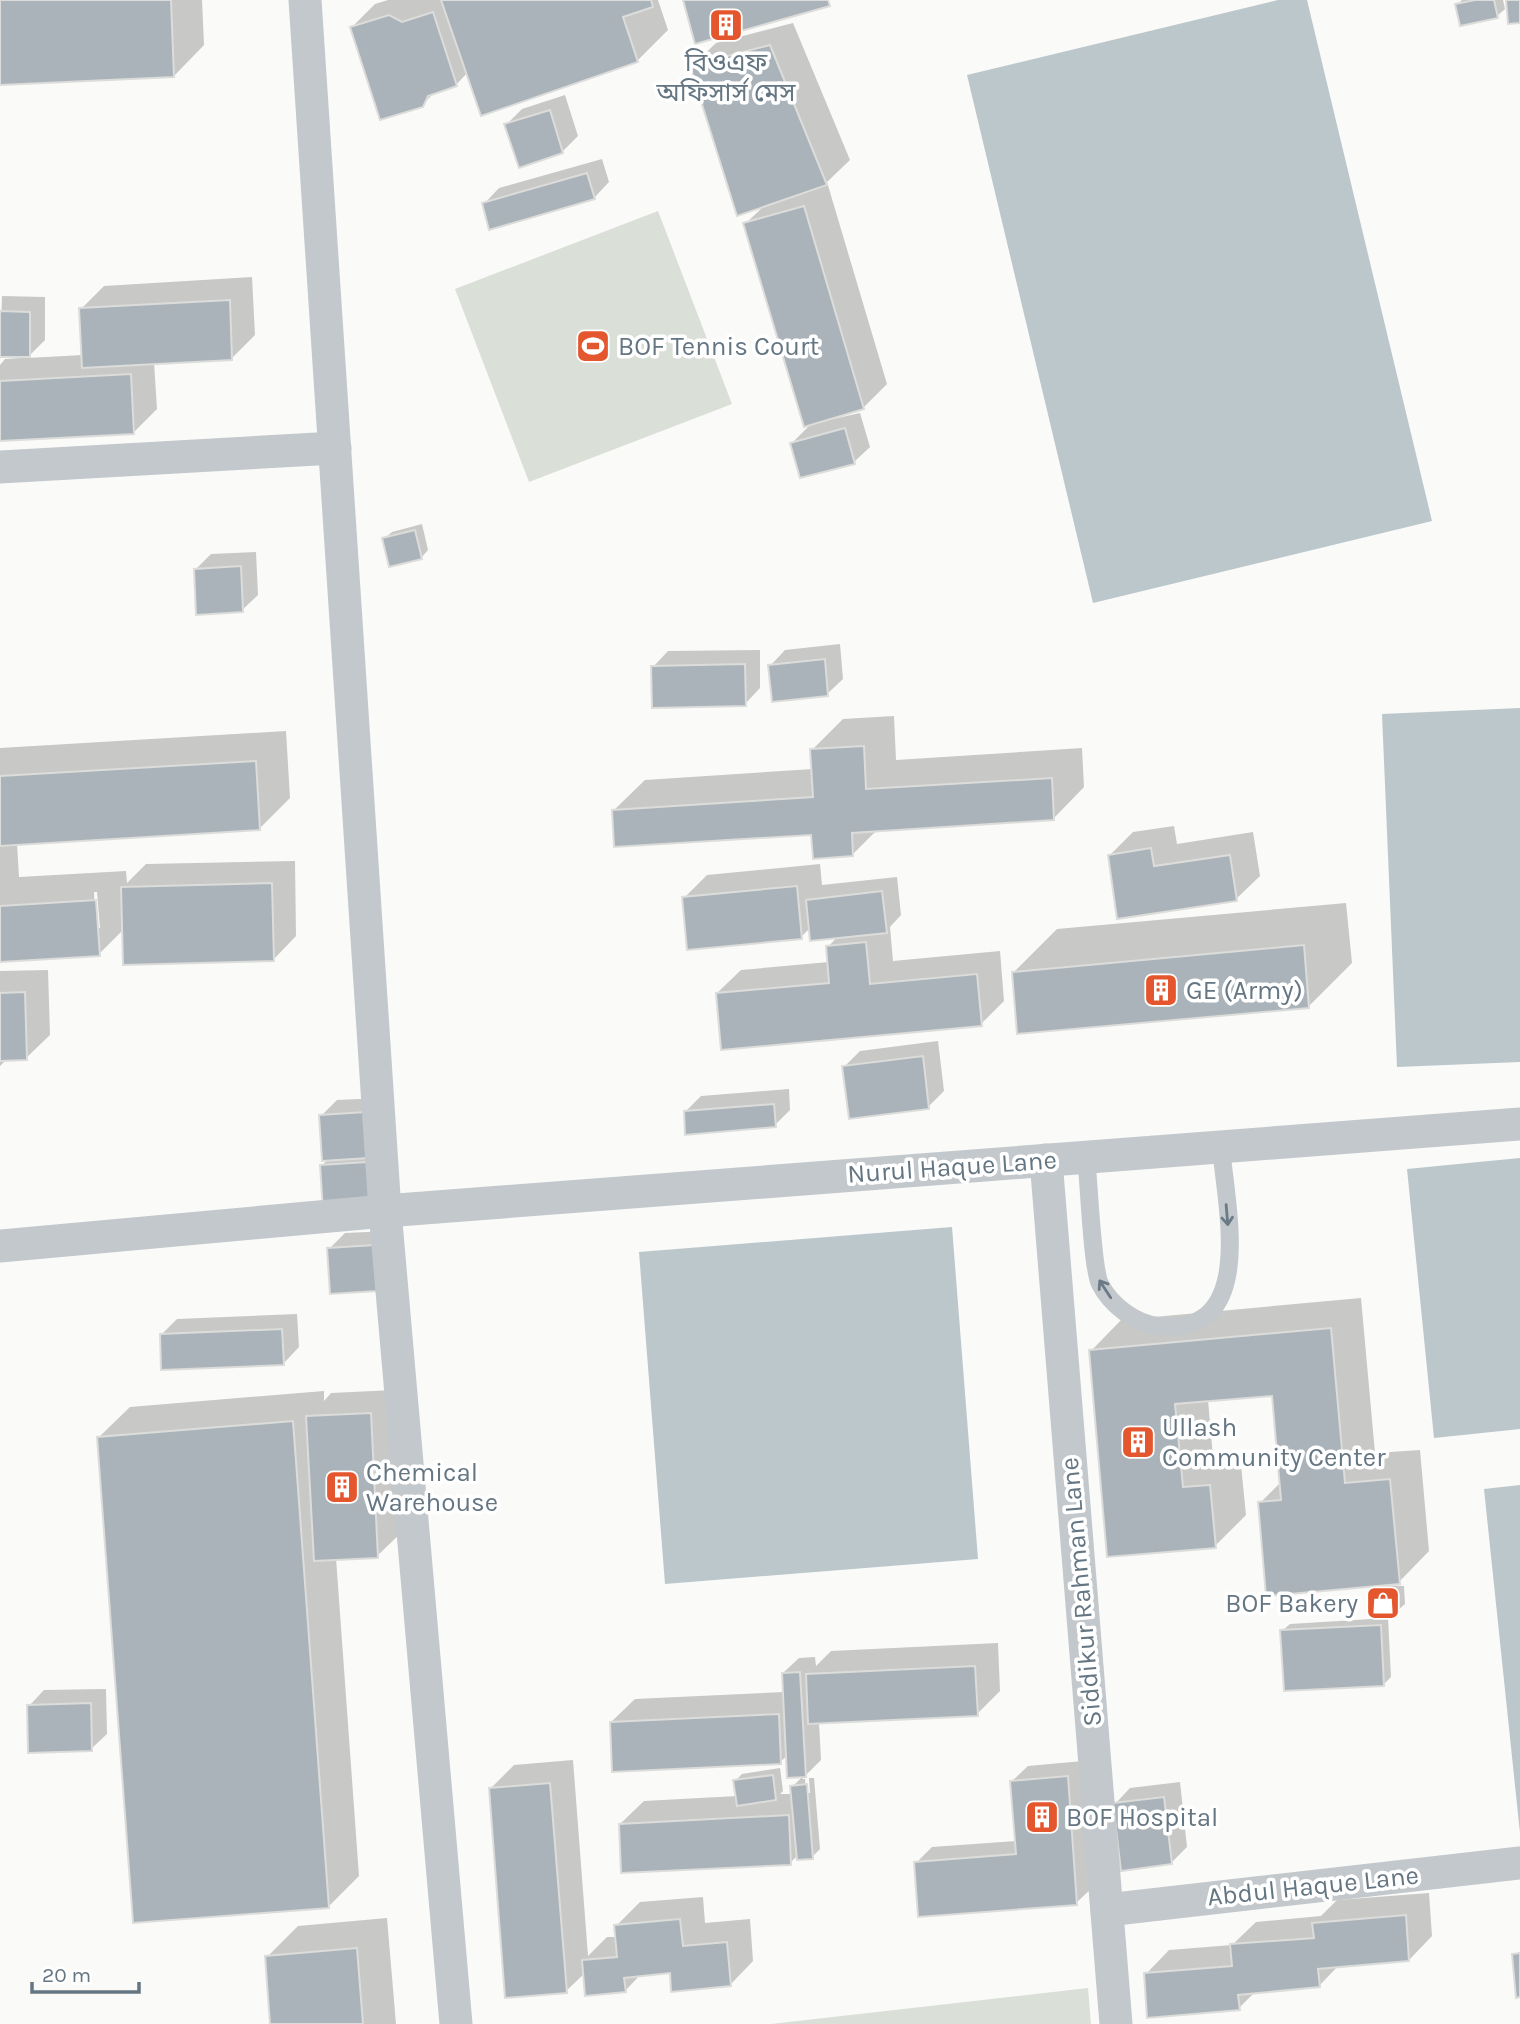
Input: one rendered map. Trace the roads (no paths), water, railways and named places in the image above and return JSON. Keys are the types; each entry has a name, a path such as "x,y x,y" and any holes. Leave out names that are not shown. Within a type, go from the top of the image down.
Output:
{"street":[{"path":"306,0 385,1211 456,2024"},
{"path":"0,467 335,448"},
{"name":"Nurul Haque Lane","path":"0,1246 385,1211 1520,1124"},
{"name":"Siddikur Rahman Lane","path":"1046,1160 1116,2024"},
{"name":"Abdul Haque Lane","path":"1107,1910 1520,1863"}],"lane":[{"path":"1086,1157 1099,1282 1119,1308 1143,1324 1178,1328 1206,1318 1222,1296 1231,1266 1222,1147"}],"place":[{"name":"বিওএফ অফিসার্স মেস","path":"726,25"},
{"name":"BOF Tennis Court","path":"593,346"},
{"name":"GE (Army)","path":"1161,990"},
{"name":"Ullash Community Center","path":"1138,1442"},
{"name":"Chemical Warehouse","path":"342,1487"},
{"name":"BOF Bakery","path":"1383,1603"},
{"name":"BOF Hospital","path":"1042,1817"}]}
